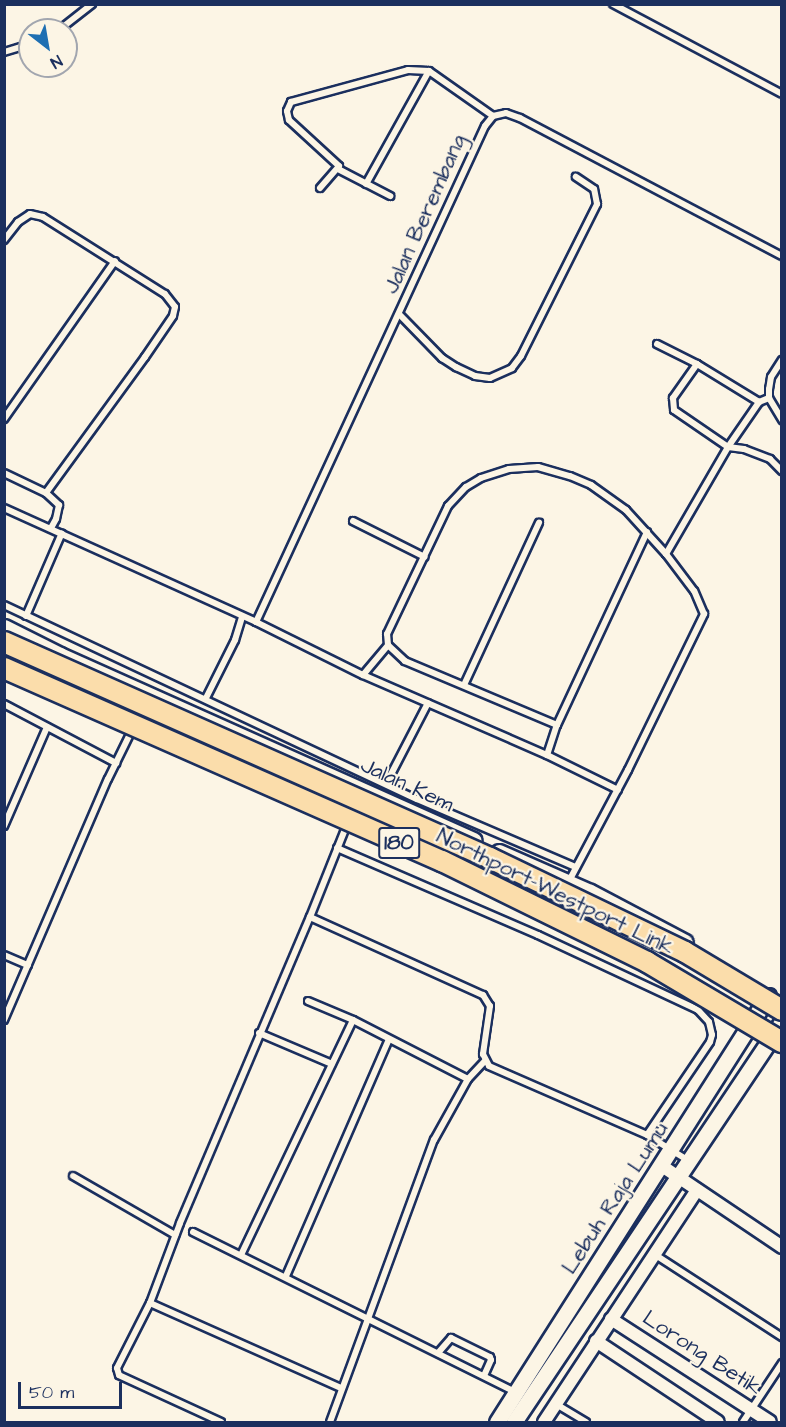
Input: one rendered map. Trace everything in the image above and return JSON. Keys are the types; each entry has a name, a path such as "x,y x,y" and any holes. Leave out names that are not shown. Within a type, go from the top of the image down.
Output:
{"main road":[{"name":"Northport-Westport Link","path":"4,642 490,858 685,952 777,1004"},
{"name":"Northport-Westport Link","path":"4,668 442,861 647,962 777,1044"}],"street":[{"name":"Jalan Kem","path":"4,627 60,655 590,892 689,944 777,1004"},
{"path":"4,675 132,730 555,923 663,976 777,1044"},
{"name":"Lebuh Raja Lumu","path":"514,1422 523,1396 672,1150 749,1029 777,1004"},
{"name":"Lebuh Raja Lumu","path":"497,1422 523,1396 689,1161 777,1044 782,1021"},
{"path":"662,1166 782,1247"},
{"path":"544,1422 697,1190"},
{"name":"Lorong Betik","path":"611,1319 771,1422"},
{"path":"596,1341 718,1422"}],"lane":[{"path":"74,18 92,4"},
{"path":"614,4 782,94"},
{"path":"338,169 337,162 289,120 287,111 291,102 408,70 429,71 493,116"},
{"path":"366,184 429,71"},
{"name":"Jalan Berembang","path":"256,622 484,126 493,116 506,113 520,118 782,256"},
{"path":"338,169 390,196"},
{"path":"320,188 338,169"},
{"path":"399,314 442,358 456,367 475,376 490,378 512,368 521,356 597,204 594,189 576,177"},
{"path":"4,240 18,222 30,214 43,217 165,294 172,301 175,313 46,493"},
{"path":"4,419 115,261"},
{"path":"657,344 698,364 759,402"},
{"path":"782,360 771,377 769,398 782,420"},
{"path":"698,364 683,381 673,398 672,406 677,413 728,447 744,449 770,459 782,471"},
{"path":"666,554 728,447 759,402 769,398"},
{"path":"557,725 405,661 388,645 387,634 448,506 458,494 481,478 509,469 538,467 570,476 591,485 626,510 666,554 694,591 704,614 618,790 567,883"},
{"path":"4,473 46,493 59,505 57,519 51,528"},
{"path":"4,508 256,622 363,675 547,755 618,790"},
{"path":"353,521 425,557"},
{"path":"464,685 539,523"},
{"path":"547,755 557,725 647,532"},
{"path":"26,616 62,533"},
{"path":"4,605 386,784 576,867"},
{"path":"206,698 235,640 242,617"},
{"path":"363,675 388,645"},
{"path":"386,784 428,703"},
{"path":"4,704 116,763"},
{"path":"4,826 47,727"},
{"path":"4,1020 132,730"},
{"path":"221,1422 119,1375 117,1368 150,1304 259,1033 310,917 346,827"},
{"path":"337,848 538,935 698,1010 709,1022 712,1035 710,1042 647,1135"},
{"path":"310,917 483,995 490,1006 483,1046 485,1061 497,1071 647,1135 689,1161"},
{"path":"4,955 28,965"},
{"path":"308,1001 353,1020 468,1079"},
{"path":"241,1255 353,1020"},
{"path":"259,1033 332,1064"},
{"path":"286,1276 389,1039"},
{"path":"330,1422 434,1140 468,1079 485,1061"},
{"path":"73,1176 176,1235"},
{"path":"193,1232 286,1276 523,1396"},
{"path":"654,1254 782,1337"},
{"path":"150,1304 341,1388"},
{"path":"438,1353 451,1338 490,1357 491,1360 484,1376"},
{"path":"743,1422 782,1363"},
{"path":"556,1404 586,1422"}]}
